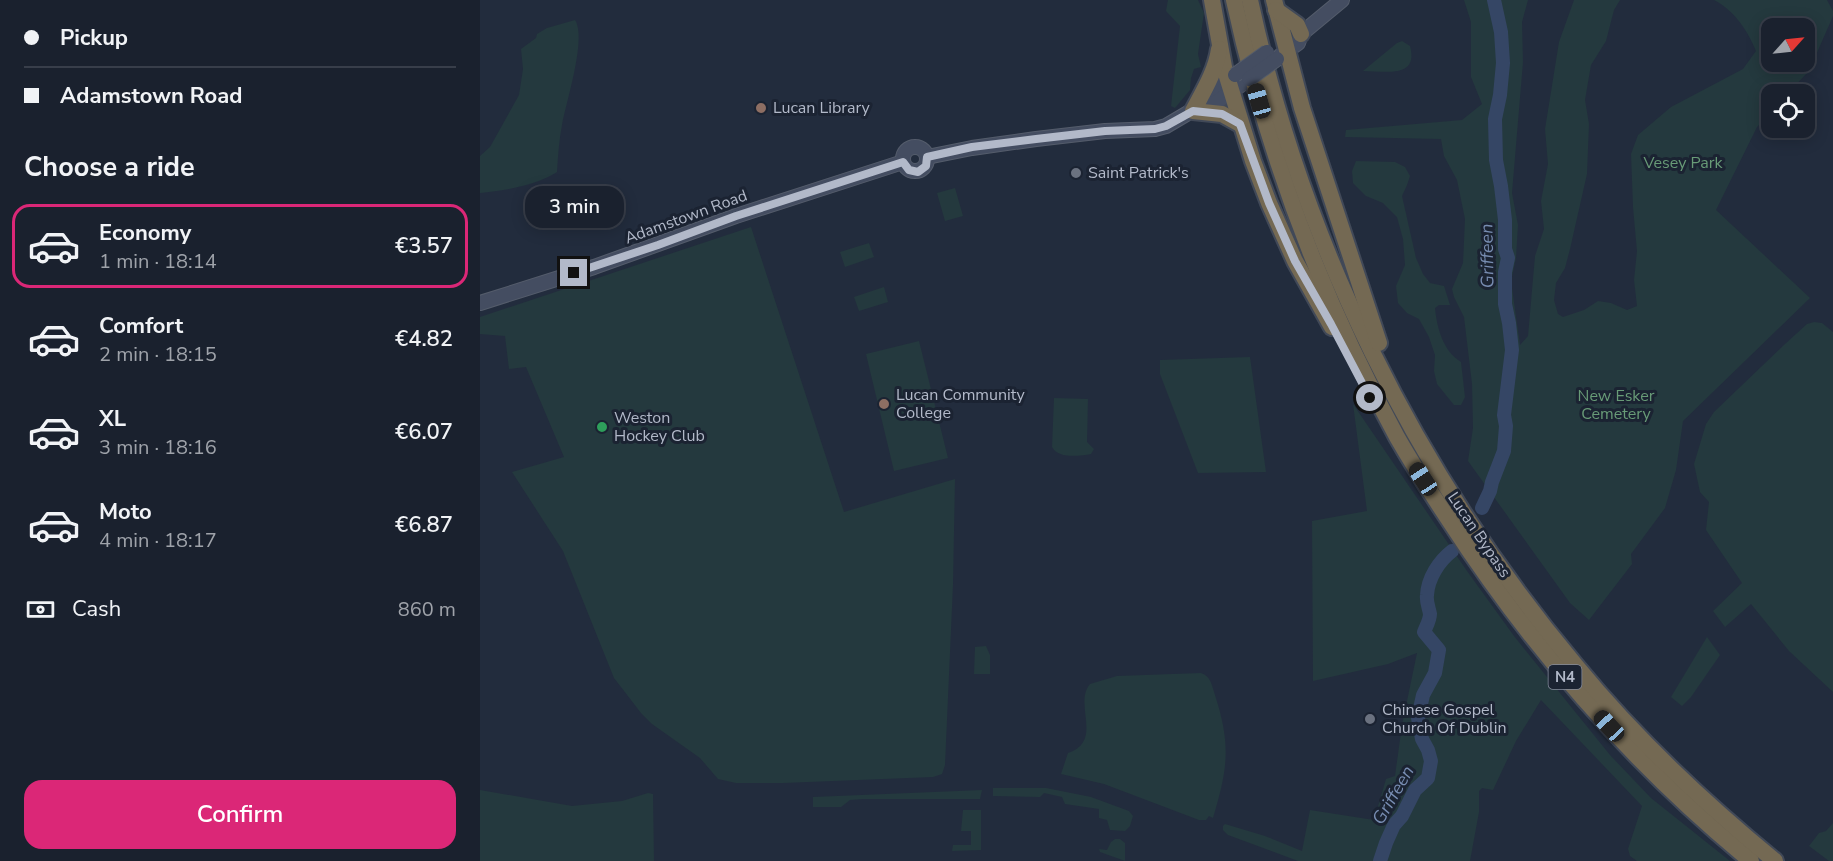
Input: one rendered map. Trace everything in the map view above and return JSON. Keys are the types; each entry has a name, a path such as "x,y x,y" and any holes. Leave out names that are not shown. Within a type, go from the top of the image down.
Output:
{"highway":[{"path":"1212,0 1219,49 1233,83 1240,124 1269,203 1295,261 1388,433 1401,453 1413,464"},
{"name":"Lucan Bypass","path":"1234,0 1268,133 1305,238 1323,284 1366,376 1413,464 1491,582 1565,677 1662,782 1751,861"},
{"name":"Lucan Bypass","path":"1250,0 1283,128 1338,276 1399,405 1466,519 1531,610 1605,700 1694,791 1775,861"},
{"path":"1275,5 1282,48 1375,334 1415,417 1445,471 1466,519"},
{"path":"1275,5 1297,25 1301,34"},
{"path":"1219,49 1199,107 1222,114 1240,124"}],"main road":[{"name":"Adamstown Road","path":"480,303 594,267 736,216 903,162 905,152 913,147 921,148 927,157 972,147 1166,126 1199,107 1214,104 1233,83 1282,48 1294,33 1301,34 1342,0"}],"green space":[{"path":"1168,0 1198,0 1204,13 1198,54 1201,67 1194,69 1190,90 1175,108 1171,106 1180,26 1166,11"},
{"name":"Vesey Park","path":"1464,0 1528,0 1522,22 1523,62 1512,193 1518,225 1516,258 1511,281 1520,345 1528,336 1535,256 1544,229 1541,201 1548,164 1545,129 1559,42 1574,0 1620,0 1614,10 1606,41 1591,65 1585,100 1589,124 1587,174 1570,249 1565,268 1556,283 1554,300 1558,314 1563,317 1584,310 1598,301 1611,303 1627,310 1637,306 1634,280 1637,251 1631,154 1638,135 1671,107 1743,69 1756,51 1740,22 1728,9 1714,0 1827,0 1833,11 1833,16 1815,57 1815,18 1761,18 1761,72 1808,72 1797,84 1761,84 1761,123 1716,210 1810,298 1683,421 1676,470 1665,508 1631,554 1632,564 1589,620 1570,603 1468,461 1473,428 1472,384 1464,317 1452,289 1463,263 1465,219 1457,180 1444,156 1441,139 1345,137 1346,130 1462,120 1482,104 1471,77 1471,22"},
{"path":"575,20 579,41 561,131 557,172 520,187 480,193 480,156 490,147 519,95 523,69 521,49 547,28"},
{"path":"1402,41 1410,46 1410,64 1405,68 1390,72 1363,71 1397,43"},
{"path":"1356,161 1395,162 1405,167 1410,176 1402,196 1416,258 1423,274 1430,283 1444,286 1450,305 1439,305 1435,308 1437,323 1445,345 1461,362 1465,397 1461,405 1454,405 1437,384 1434,371 1435,355 1429,337 1419,319 1407,313 1398,303 1396,286 1405,265 1403,239 1397,217 1383,203 1366,196 1353,183 1352,171"},
{"path":"955,188 963,216 945,221 937,193"},
{"path":"751,227 844,512 955,479 953,585 945,765 942,774 933,777 783,783 736,783 718,779 700,758 652,724 614,678 563,551 512,472 564,457 526,367 509,369 505,336 480,334 480,317"},
{"path":"869,243 874,257 845,267 840,252"},
{"path":"884,287 888,302 859,311 854,297"},
{"name":"New Esker Cemetery","path":"1822,323 1833,332 1833,692 1789,651 1751,604 1725,627 1713,611 1742,583 1706,530 1709,502 1700,492 1694,464 1706,424 1714,412 1807,324"},
{"path":"919,341 948,458 894,471 866,354"},
{"path":"1250,357 1266,472 1198,473 1160,374 1160,360"},
{"path":"1054,398 1088,399 1087,442 1094,449 1091,454 1064,455 1052,447"},
{"path":"1353,404 1514,636 1610,755 1651,798 1730,861 1637,861 1630,856 1628,849 1642,806 1541,700 1516,741 1493,790 1482,788 1479,791 1479,812 1470,861 1298,861 1228,835 1223,830 1225,824 1265,836 1302,851 1310,810 1374,820 1386,779 1395,776 1402,725 1417,653 1388,664 1313,681 1312,521 1367,511"},
{"path":"1707,637 1720,655 1691,697 1682,706 1671,697"},
{"path":"986,646 990,655 990,674 974,674 975,647"},
{"path":"1201,673 1207,676 1212,685 1224,728 1226,756 1222,785 1213,818 1209,816 1206,820 1199,820 1104,784 1061,774 1068,753 1079,747 1084,740 1086,731 1084,702 1090,684 1117,676"},
{"path":"993,788 1046,788 1091,797 1129,811 1133,816 1130,826 1125,831 1110,830 1107,820 1099,818 1099,809 1065,804 1062,797 1044,793 1040,797 993,796"},
{"path":"480,790 572,806 622,801 648,793 653,794 654,861 480,861"},
{"path":"982,790 980,799 863,799 850,800 841,807 813,807 813,797"},
{"path":"963,810 981,810 981,850 952,851 953,845 971,845 971,831 961,831"},
{"path":"1833,823 1833,861 1829,861 1809,846 1819,833 1826,831"},
{"path":"1115,839 1120,839 1125,843 1125,861 1100,852 1099,849 1107,850"}],"waterway":[{"name":"Griffeen","path":"1482,508 1504,451 1506,426 1504,415 1512,350 1505,304 1505,272 1508,258 1505,249 1505,220 1496,160 1495,119 1503,63 1501,32 1494,0"},
{"name":"Griffeen","path":"1380,861 1394,825 1402,816 1415,790 1428,778 1431,761 1422,739 1418,718 1423,695 1435,673 1439,650 1424,632 1430,616 1427,595 1435,570 1452,551"}],"place":[{"name":"Lucan Library","path":"761,108"},
{"name":"Saint Patrick's","path":"1076,173"},
{"name":"Lucan Community College","path":"884,404"},
{"name":"Weston Hockey Club","path":"602,427"},
{"name":"Chinese Gospel Church Of Dublin","path":"1370,719"}],"route":[{"path":"574,273 736,216 903,162 909,170 918,172 926,166 927,157 972,147 1105,131 1155,129 1166,126 1193,111 1215,112 1240,124 1269,203 1295,261 1370,398"}]}
